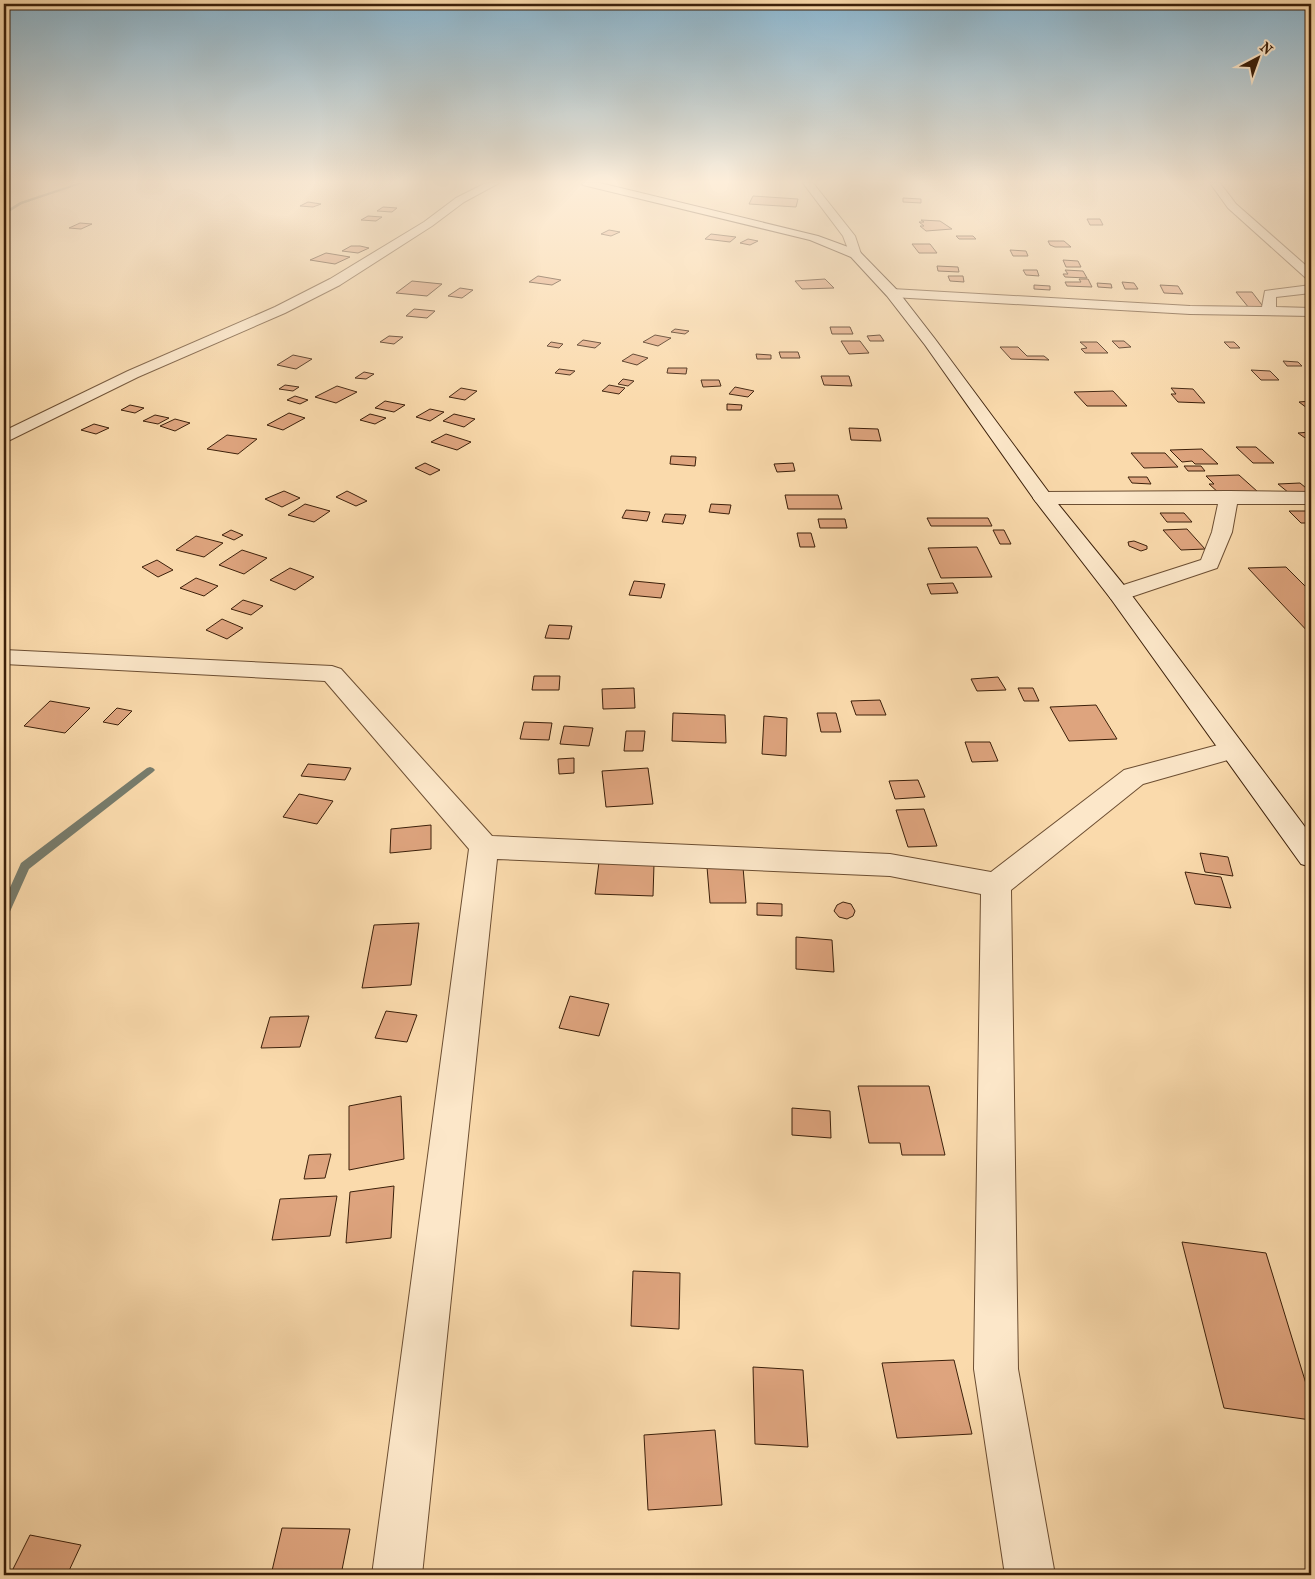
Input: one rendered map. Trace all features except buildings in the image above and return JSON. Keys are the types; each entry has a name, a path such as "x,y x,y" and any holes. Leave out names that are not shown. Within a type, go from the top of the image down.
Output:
{"street":[{"path":"4,438 133,374 280,310 336,282 376,257"},
{"path":"858,257 892,293 1043,498 1118,594 1311,856"},
{"path":"1269,311 1270,294 1311,282 1285,257"},
{"path":"892,293 1190,310 1311,312"},
{"path":"1118,594 1210,564 1222,532 1229,497"},
{"path":"1043,498 1311,498"},
{"path":"4,657 332,674 484,848 890,865 996,885 1134,777 1233,750"},
{"path":"397,1575 484,848"},
{"path":"996,885 996,1369 1030,1575"}],"waterway":[{"path":"4,913 25,866 150,770"}]}
